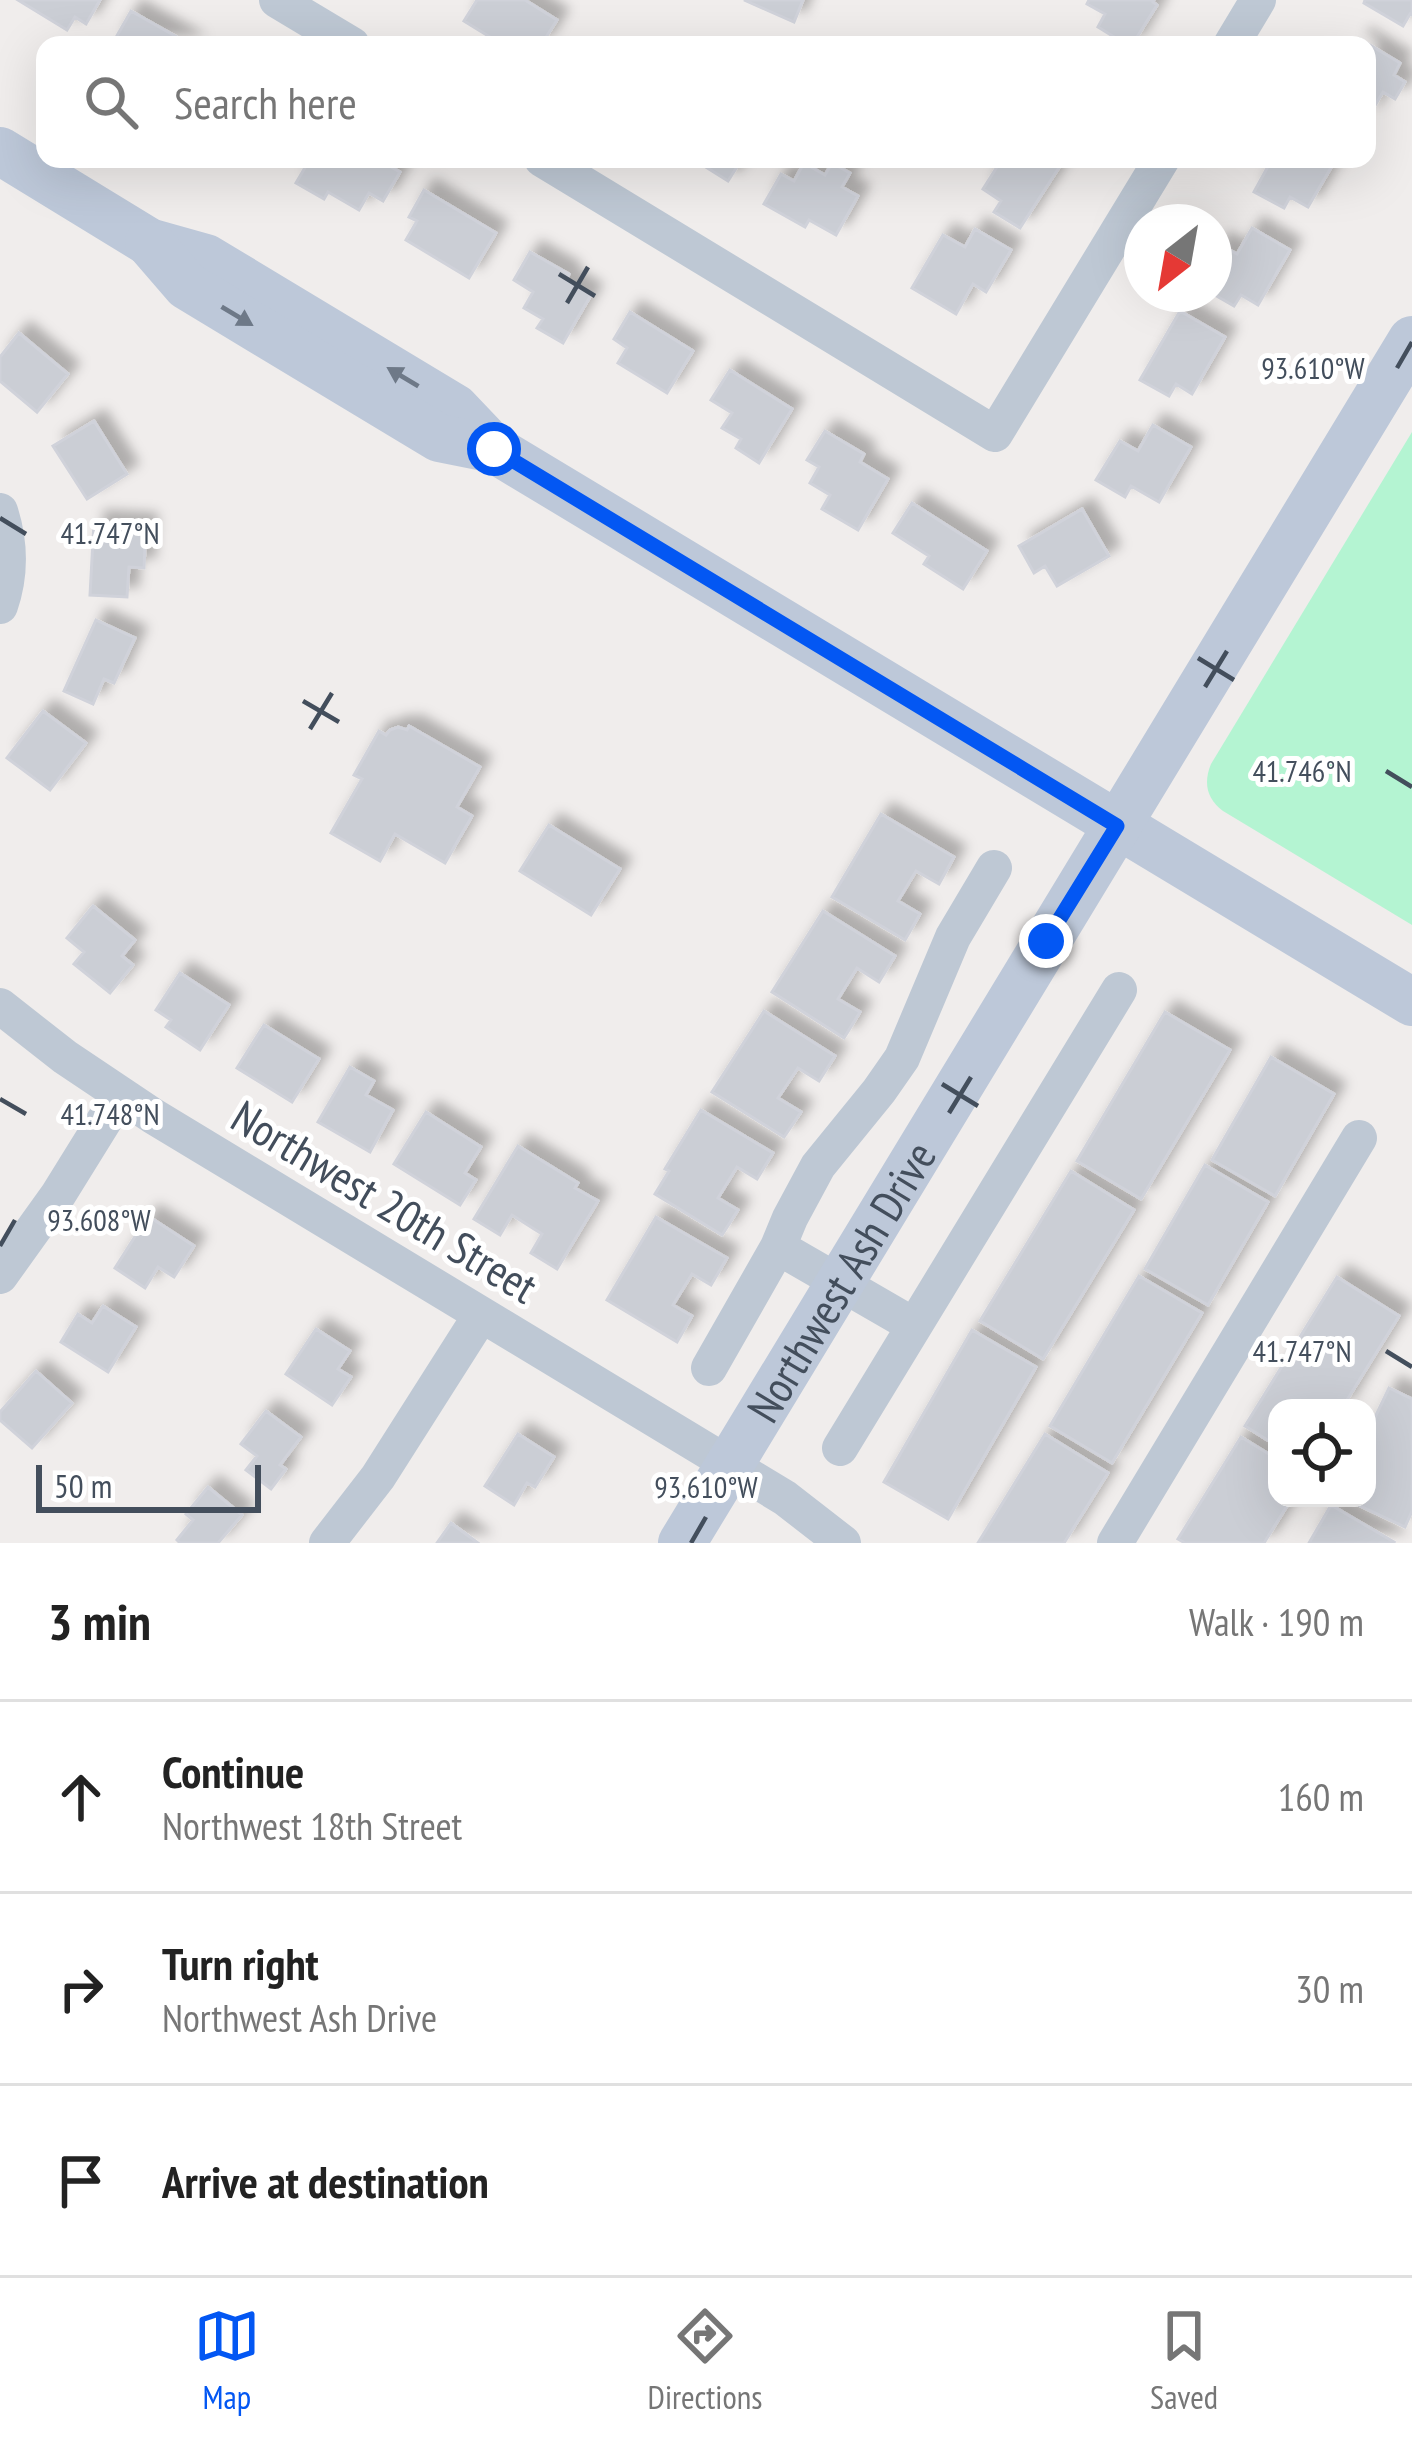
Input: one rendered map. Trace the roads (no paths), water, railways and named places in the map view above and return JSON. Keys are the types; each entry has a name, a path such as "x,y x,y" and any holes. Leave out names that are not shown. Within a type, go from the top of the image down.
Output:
{"main road":[{"path":"0,151 149,242 188,286 400,415 439,438 494,449 1412,1002"},
{"name":"Northwest Ash Drive","path":"682,1543 1412,340"}],"street":[{"path":"277,0 337,36"},
{"path":"1236,36 1258,0"},
{"path":"557,168 995,434 1157,168"},
{"path":"0,511 8,564 0,606"},
{"path":"709,1368 818,1166 902,1058 953,937 994,868"},
{"path":"840,1448 1119,990"},
{"name":"Northwest 20th Street","path":"0,1006 120,1095 785,1498 843,1543"},
{"path":"0,1276 120,1095"},
{"path":"1114,1543 1359,1138"},
{"path":"778,1247 914,1325"},
{"path":"327,1543 377,1477 482,1315"}]}
